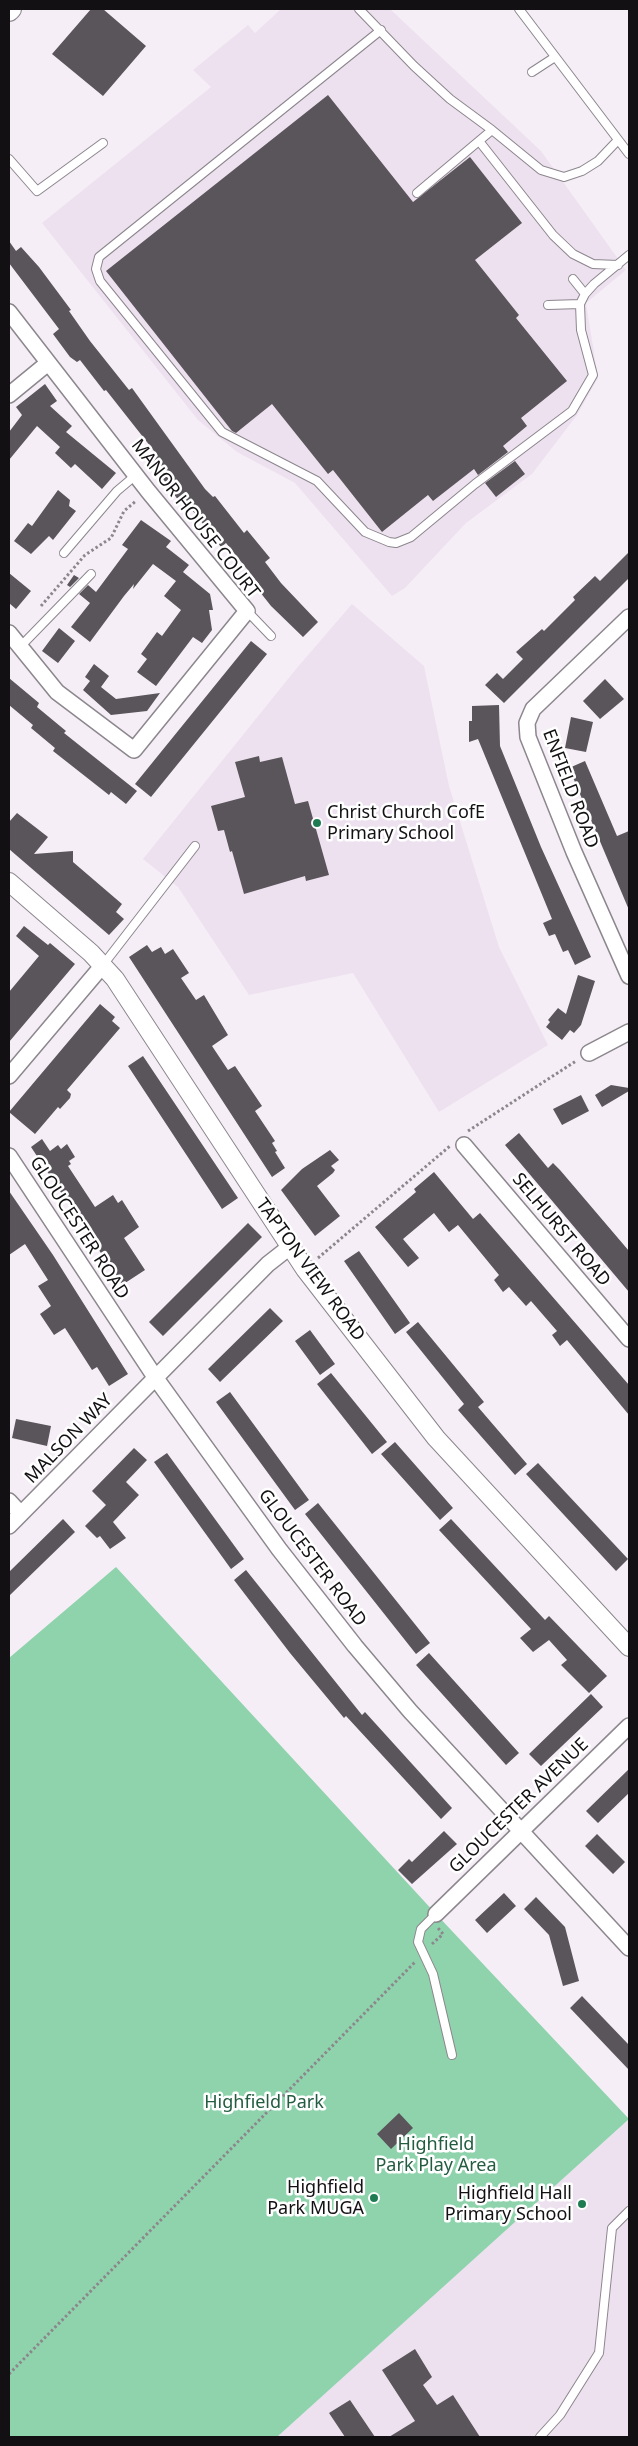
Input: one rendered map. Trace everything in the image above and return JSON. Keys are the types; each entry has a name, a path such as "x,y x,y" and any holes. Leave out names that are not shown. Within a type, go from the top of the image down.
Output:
{"street":[{"name":"MANOR HOUSE COURT","path":"9,312 136,475 247,611 134,750 58,692 9,633"},
{"path":"9,395 48,363"},
{"name":"ENFIELD ROAD","path":"629,617 533,709 526,723 528,737 574,852 629,976"},
{"name":"TAPTON VIEW ROAD","path":"9,882 103,965 115,979 305,1269 436,1438 629,1647"},
{"path":"9,1076 103,965"},
{"path":"589,1053 629,1032"},
{"name":"SELHURST ROAD","path":"463,1140 629,1339"},
{"name":"GLOUCESTER ROAD","path":"9,1156 155,1377 279,1549 355,1646 410,1711 629,1948"},
{"name":"MALSON WAY","path":"9,1526 268,1264 291,1246"},
{"path":"9,1501 21,1514"},
{"name":"GLOUCESTER AVENUE","path":"436,1914 520,1830 629,1726"}],"lane":[{"path":"359,9 414,66 450,99 541,170 564,177 582,171 598,161 618,140"},
{"path":"519,9 629,154"},
{"path":"381,30 99,257 96,269 100,281 222,432 317,480 365,532 396,542 411,537 572,410 593,375 581,330 580,304 585,294 629,255"},
{"path":"532,72 555,57"},
{"path":"417,193 492,130"},
{"path":"479,141 553,235 573,254 593,264 618,265"},
{"path":"9,159 37,191 103,143"},
{"path":"573,279 585,294"},
{"path":"548,305 580,304"},
{"path":"64,553 117,491 136,475"},
{"path":"20,647 92,574"},
{"path":"247,611 271,636"},
{"path":"103,965 195,846"},
{"path":"436,1914 421,1929 418,1942 433,1974 452,2055"},
{"path":"540,2437 560,2415 599,2353 612,2228 629,2211"}],"path":[{"path":"35,614 51,592 73,572 85,555 111,538 124,511 148,490"},
{"path":"305,1269 463,1140 589,1053"},
{"path":"9,2374 442,1934 436,1924 436,1914"}],"shaded area":[{"path":"281,9 390,9 541,151 626,270 586,303 598,378 577,415 532,474 466,523 405,588 392,596 295,483 237,452 198,420 42,223 211,87 193,70 248,25 255,33"},
{"name":"Christ Church CofE Primary School","path":"352,604 424,666 449,786 499,947 548,1045 439,1112 353,973 249,995 178,887 143,859 296,669"},
{"name":"Highfield Hall Primary School","path":"629,2119 629,2437 277,2437 440,2289"}],"green space":[{"name":"Highfield Park","path":"116,1567 436,1914 629,2119 277,2437 9,2437 9,1658"}],"building":[{"path":"91,9 103,9 146,46 103,96 52,54"},
{"path":"328,95 413,202 470,157 522,223 475,260 519,315 516,318 567,381 521,418 527,426 503,446 508,452 478,475 474,469 433,501 428,495 382,532 333,470 328,474 272,404 236,433 232,431 106,271"},
{"path":"9,241 16,251 21,247 39,267 71,310 69,311 90,341 129,390 132,388 205,489 213,497 215,496 244,533 247,530 270,558 265,562 281,583 318,622 303,637 271,606 256,587 259,584 226,543 221,547 185,501 181,504 151,462 158,456 80,360 77,362 70,357 53,334 59,329 9,263"},
{"path":"45,384 57,401 50,406 72,426 66,432 116,473 102,489 75,464 71,468 55,453 60,447 37,426 9,460 9,432 22,415 16,407"},
{"path":"515,461 525,474 496,497 485,483"},
{"path":"58,490 70,500 69,506 76,511 53,540 49,536 31,554 14,541 28,523 32,526"},
{"path":"141,520 171,541 166,547 189,565 183,572 210,594 213,610 209,610 212,630 202,643 193,637 156,686 137,672 147,659 141,654 157,632 162,636 181,610 164,596 176,581 153,564 133,589 134,584 124,596 90,642 71,627 90,603 79,594 88,585 96,592 128,549 122,545"},
{"path":"629,552 629,578 504,703 485,685 497,673 503,679 523,659 516,652 542,629 544,631 575,600 573,597 595,576 600,581"},
{"path":"9,573 31,591 16,609 9,603"},
{"path":"74,575 79,578 70,587 67,585"},
{"path":"59,628 75,641 58,663 42,651"},
{"path":"251,641 267,654 151,797 135,784"},
{"path":"94,664 109,676 101,687 116,699 160,693 147,711 111,715 83,690 90,681 85,677"},
{"path":"9,678 39,703 37,707 66,731 64,733 137,791 126,804 111,792 109,795 53,751 55,748 31,728 33,725 9,705"},
{"path":"605,679 624,699 600,719 583,701"},
{"path":"499,705 500,746 541,847 591,957 575,965 568,950 563,952 555,934 549,936 543,923 552,919 478,739 469,742 469,721 472,721 472,706"},
{"path":"571,717 593,722 586,752 565,748"},
{"path":"259,756 260,762 282,757 295,804 308,801 329,875 306,881 305,876 244,894 232,851 230,852 224,830 218,831 211,806 245,797 235,762"},
{"path":"585,761 617,836 629,831 629,910 569,768"},
{"path":"17,813 48,837 34,854 73,851 73,862 122,904 116,912 124,919 109,935 9,849 9,822"},
{"path":"24,926 48,945 50,943 75,964 9,1042 9,992 39,956 16,936"},
{"path":"147,945 152,952 161,947 165,954 173,949 189,973 181,978 196,1000 204,995 228,1035 212,1046 228,1070 235,1066 262,1106 255,1111 275,1141 272,1143 277,1151 275,1152 285,1168 272,1177 129,957"},
{"path":"578,975 595,981 581,1025 574,1033 570,1030 562,1040 546,1027 550,1022 548,1020 558,1008 566,1014"},
{"path":"100,1004 115,1017 112,1021 120,1028 67,1090 71,1094 70,1098 60,1109 58,1107 35,1134 9,1112"},
{"path":"143,1056 238,1198 222,1209 128,1066"},
{"path":"611,1085 629,1088 629,1091 602,1107 595,1095"},
{"path":"581,1095 589,1111 562,1125 553,1109"},
{"path":"519,1133 548,1168 553,1163 560,1170 629,1251 629,1292 505,1145"},
{"path":"42,1139 50,1151 58,1145 61,1149 67,1144 75,1157 69,1161 71,1164 68,1166 95,1207 113,1195 118,1203 122,1200 139,1227 124,1238 145,1270 122,1285 31,1147"},
{"path":"330,1150 339,1160 331,1166 335,1170 333,1173 317,1186 340,1216 315,1236 281,1190 302,1169"},
{"path":"434,1172 473,1219 480,1213 629,1385 629,1415 567,1340 560,1346 552,1335 557,1331 531,1301 526,1306 509,1287 503,1292 494,1280 499,1275 458,1225 449,1232 434,1213 403,1239 419,1258 408,1267 375,1227 416,1192 414,1189"},
{"path":"9,1191 53,1255 128,1374 109,1386 97,1367 92,1370 65,1328 54,1335 40,1314 51,1306 38,1286 48,1280 25,1244 9,1255"},
{"path":"248,1223 262,1237 163,1336 149,1322"},
{"path":"359,1251 410,1323 395,1334 344,1261"},
{"path":"270,1308 283,1321 220,1382 208,1369"},
{"path":"418,1322 484,1402 478,1407 527,1464 515,1475 458,1410 464,1404 406,1332"},
{"path":"310,1330 335,1364 320,1375 295,1341"},
{"path":"331,1373 387,1442 372,1454 317,1384"},
{"path":"230,1392 309,1500 295,1510 216,1402"},
{"path":"16,1419 51,1426 47,1446 12,1438"},
{"path":"395,1442 453,1508 440,1520 381,1454"},
{"path":"134,1448 147,1460 126,1482 139,1495 113,1522 126,1538 110,1549 100,1536 97,1538 85,1526 106,1505 92,1491"},
{"path":"167,1453 244,1559 231,1569 154,1462"},
{"path":"538,1463 628,1559 616,1571 526,1474"},
{"path":"318,1503 430,1643 416,1654 305,1514"},
{"path":"63,1519 75,1532 9,1596 9,1572"},
{"path":"451,1519 545,1620 549,1616 607,1676 589,1693 561,1665 567,1660 549,1640 533,1652 520,1638 531,1629 439,1530"},
{"path":"246,1570 362,1715 365,1712 452,1808 441,1819 346,1716 344,1718 290,1653 234,1580"},
{"path":"429,1653 519,1753 506,1765 416,1665"},
{"path":"591,1694 603,1707 541,1766 529,1754"},
{"path":"629,1769 629,1793 598,1823 586,1811"},
{"path":"444,1831 457,1844 412,1884 398,1870 409,1859 412,1862"},
{"path":"597,1834 625,1862 613,1874 585,1846"},
{"path":"504,1893 516,1906 487,1933 475,1920"},
{"path":"536,1897 565,1927 579,1981 563,1986 549,1935 524,1909"},
{"path":"582,1996 629,2045 629,2070 570,2008"},
{"path":"399,2113 413,2128 391,2149 377,2134"},
{"path":"415,2349 432,2377 423,2385 437,2405 453,2395 480,2437 389,2437 415,2421 382,2370"},
{"path":"350,2400 375,2437 345,2437 329,2413"}],"place":[{"name":"Christ Church CofE Primary School","path":"317,823"},
{"name":"Highfield Park MUGA","path":"374,2198"},
{"name":"Highfield Hall Primary School","path":"582,2204"}],"park label":[{"name":"Highfield Park Play Area","path":"436,2155"}]}
